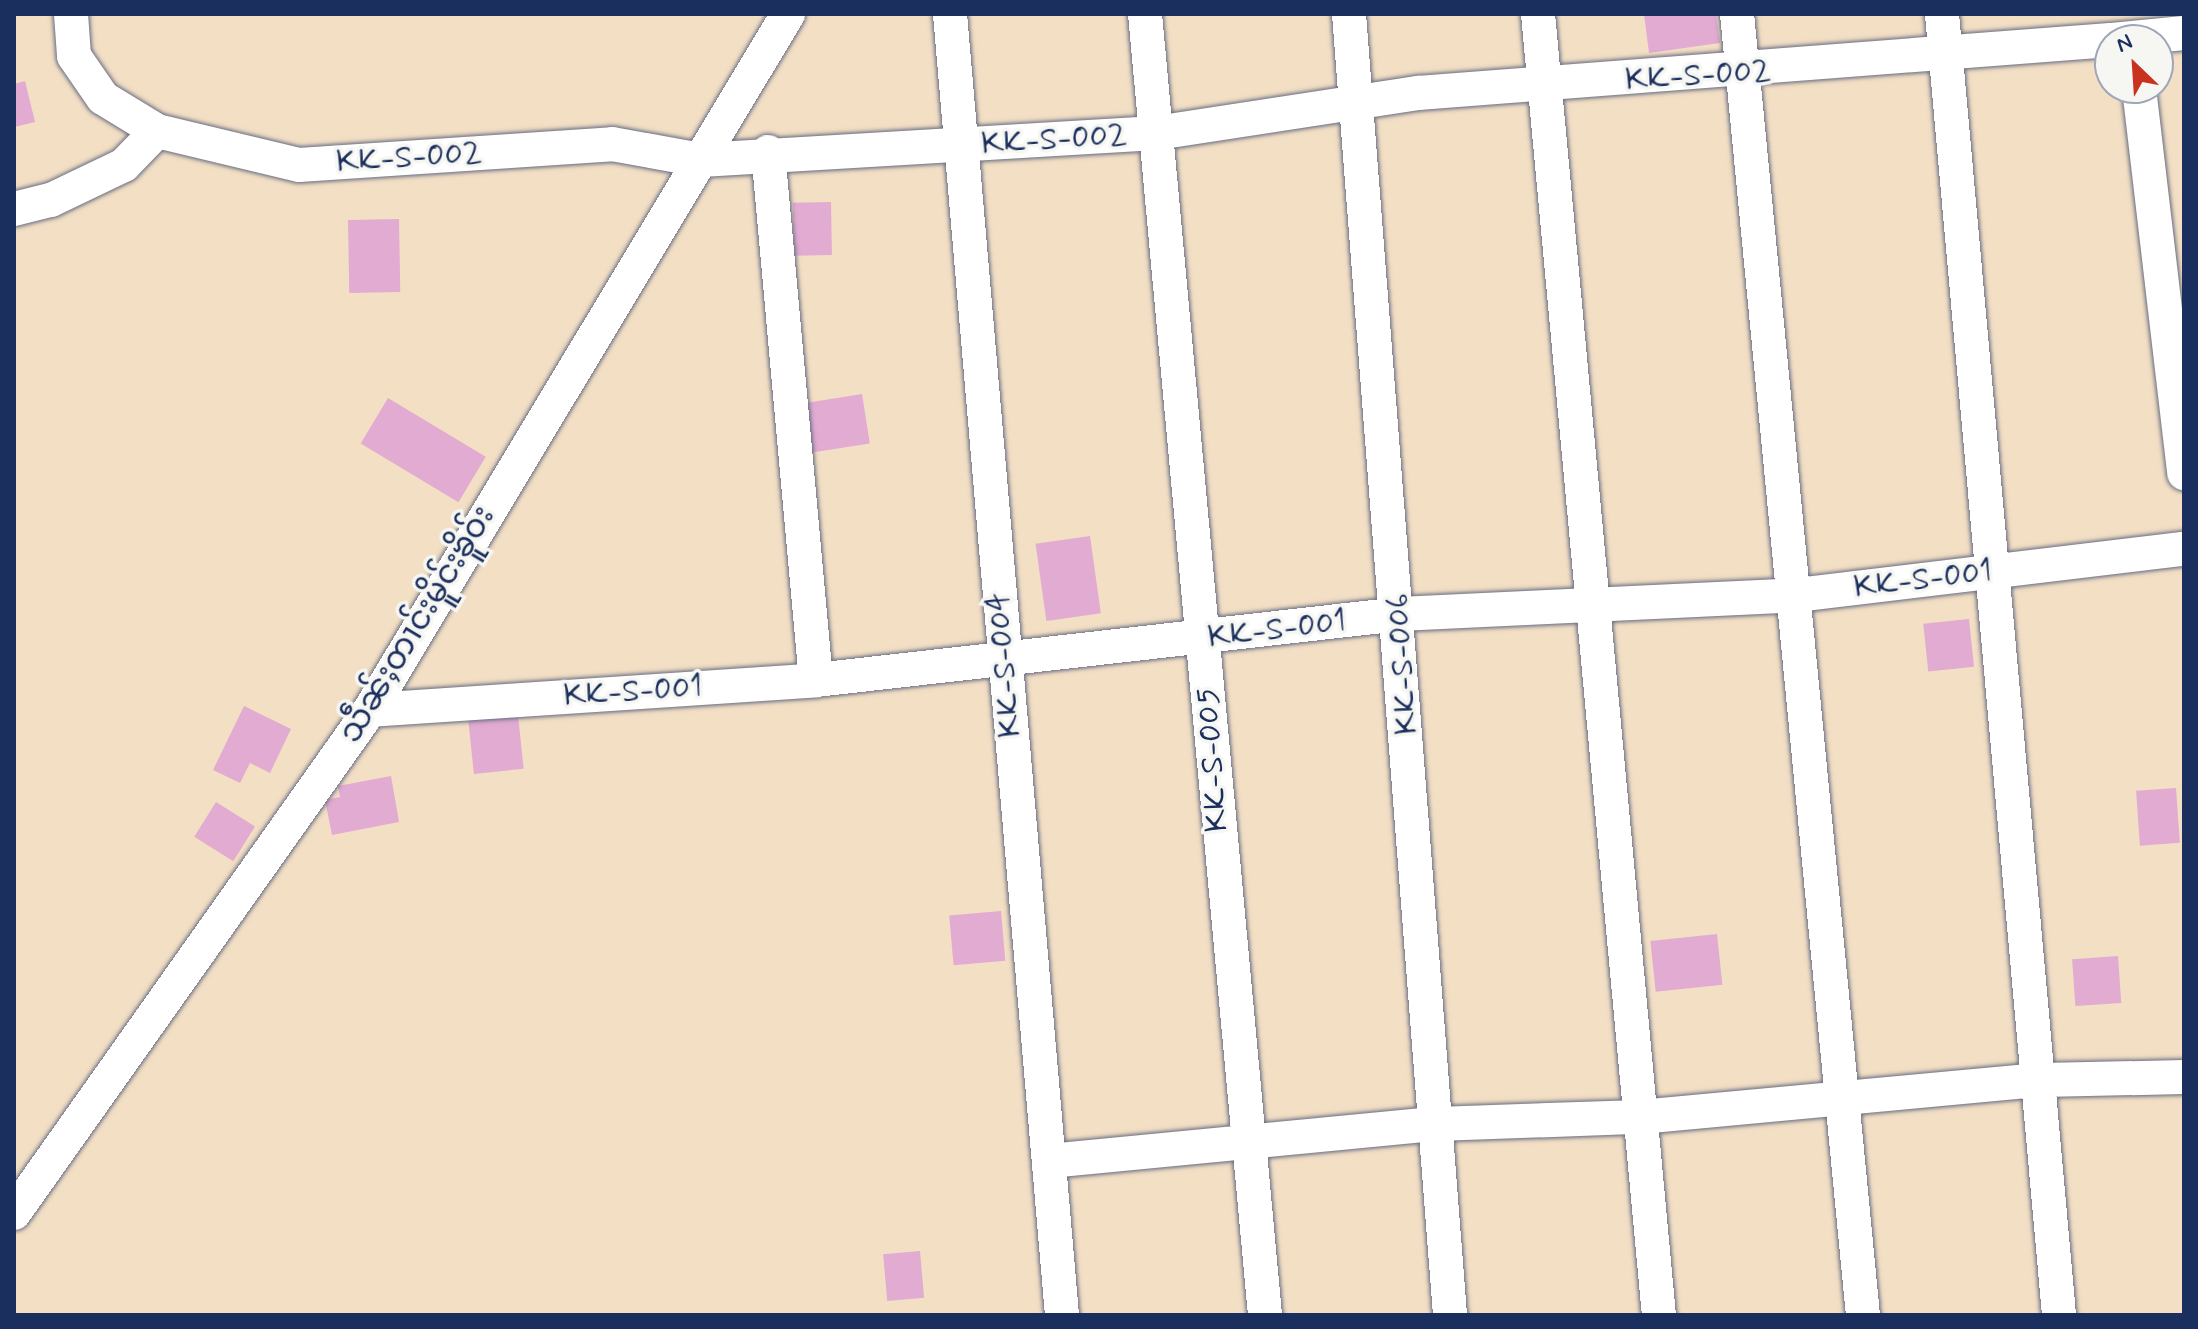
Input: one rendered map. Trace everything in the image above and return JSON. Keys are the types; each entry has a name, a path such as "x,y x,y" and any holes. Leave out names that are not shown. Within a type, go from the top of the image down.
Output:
{"street":[{"name":"KK-S-002","path":"71,14 74,56 103,98 157,131 299,165 612,144 701,160 768,152 958,146 1156,133 1418,93 1743,73 1946,56 2094,38"},
{"name":"သဵၼ်ႈတၢင်းမိူင်းၶိူဝ်း","path":"14,1213 370,710 788,14"},
{"name":"KK-S-004","path":"950,14 958,146 1062,1315"},
{"name":"KK-S-005","path":"1145,14 1206,640 1223,911 1254,1142 1265,1315"},
{"name":"KK-S-006","path":"1349,14 1358,104 1370,323 1400,614 1450,1315"},
{"path":"1538,14 1596,609 1659,1315"},
{"path":"1737,14 1796,595 1863,1315"},
{"path":"1942,14 2042,1080 2059,1315"},
{"path":"2141,104 2184,473"},
{"path":"14,209 51,200 124,165 157,131"},
{"path":"768,152 816,680"},
{"name":"KK-S-001","path":"370,710 816,680 1005,657 1206,640 1400,614 1596,609 1796,595 2184,549"},
{"path":"1049,1161 1436,1124 1640,1117 1845,1101 2042,1080 2184,1077"}],"building":[{"path":"1644,14 1716,14 1720,43 1649,53"},
{"path":"25,81 35,122 14,127 14,84"},
{"path":"831,202 832,255 794,256 793,203"},
{"path":"399,219 400,292 349,293 348,220"},
{"path":"862,394 870,443 809,453 801,404"},
{"path":"388,398 486,457 458,502 361,443"},
{"path":"1090,536 1101,613 1046,621 1036,544"},
{"path":"1969,619 1974,667 1928,672 1923,624"},
{"path":"244,706 291,729 270,773 250,763 240,783 213,770"},
{"path":"518,715 524,769 474,774 468,720"},
{"path":"391,776 399,822 332,835 325,800 340,797 338,786"},
{"path":"2176,788 2180,843 2140,846 2136,791"},
{"path":"216,802 255,826 233,861 194,837"},
{"path":"1001,911 1005,961 954,965 949,916"},
{"path":"1717,934 1722,985 1656,992 1650,941"},
{"path":"2118,956 2121,1003 2075,1006 2072,959"},
{"path":"920,1251 924,1298 887,1301 883,1254"}]}
